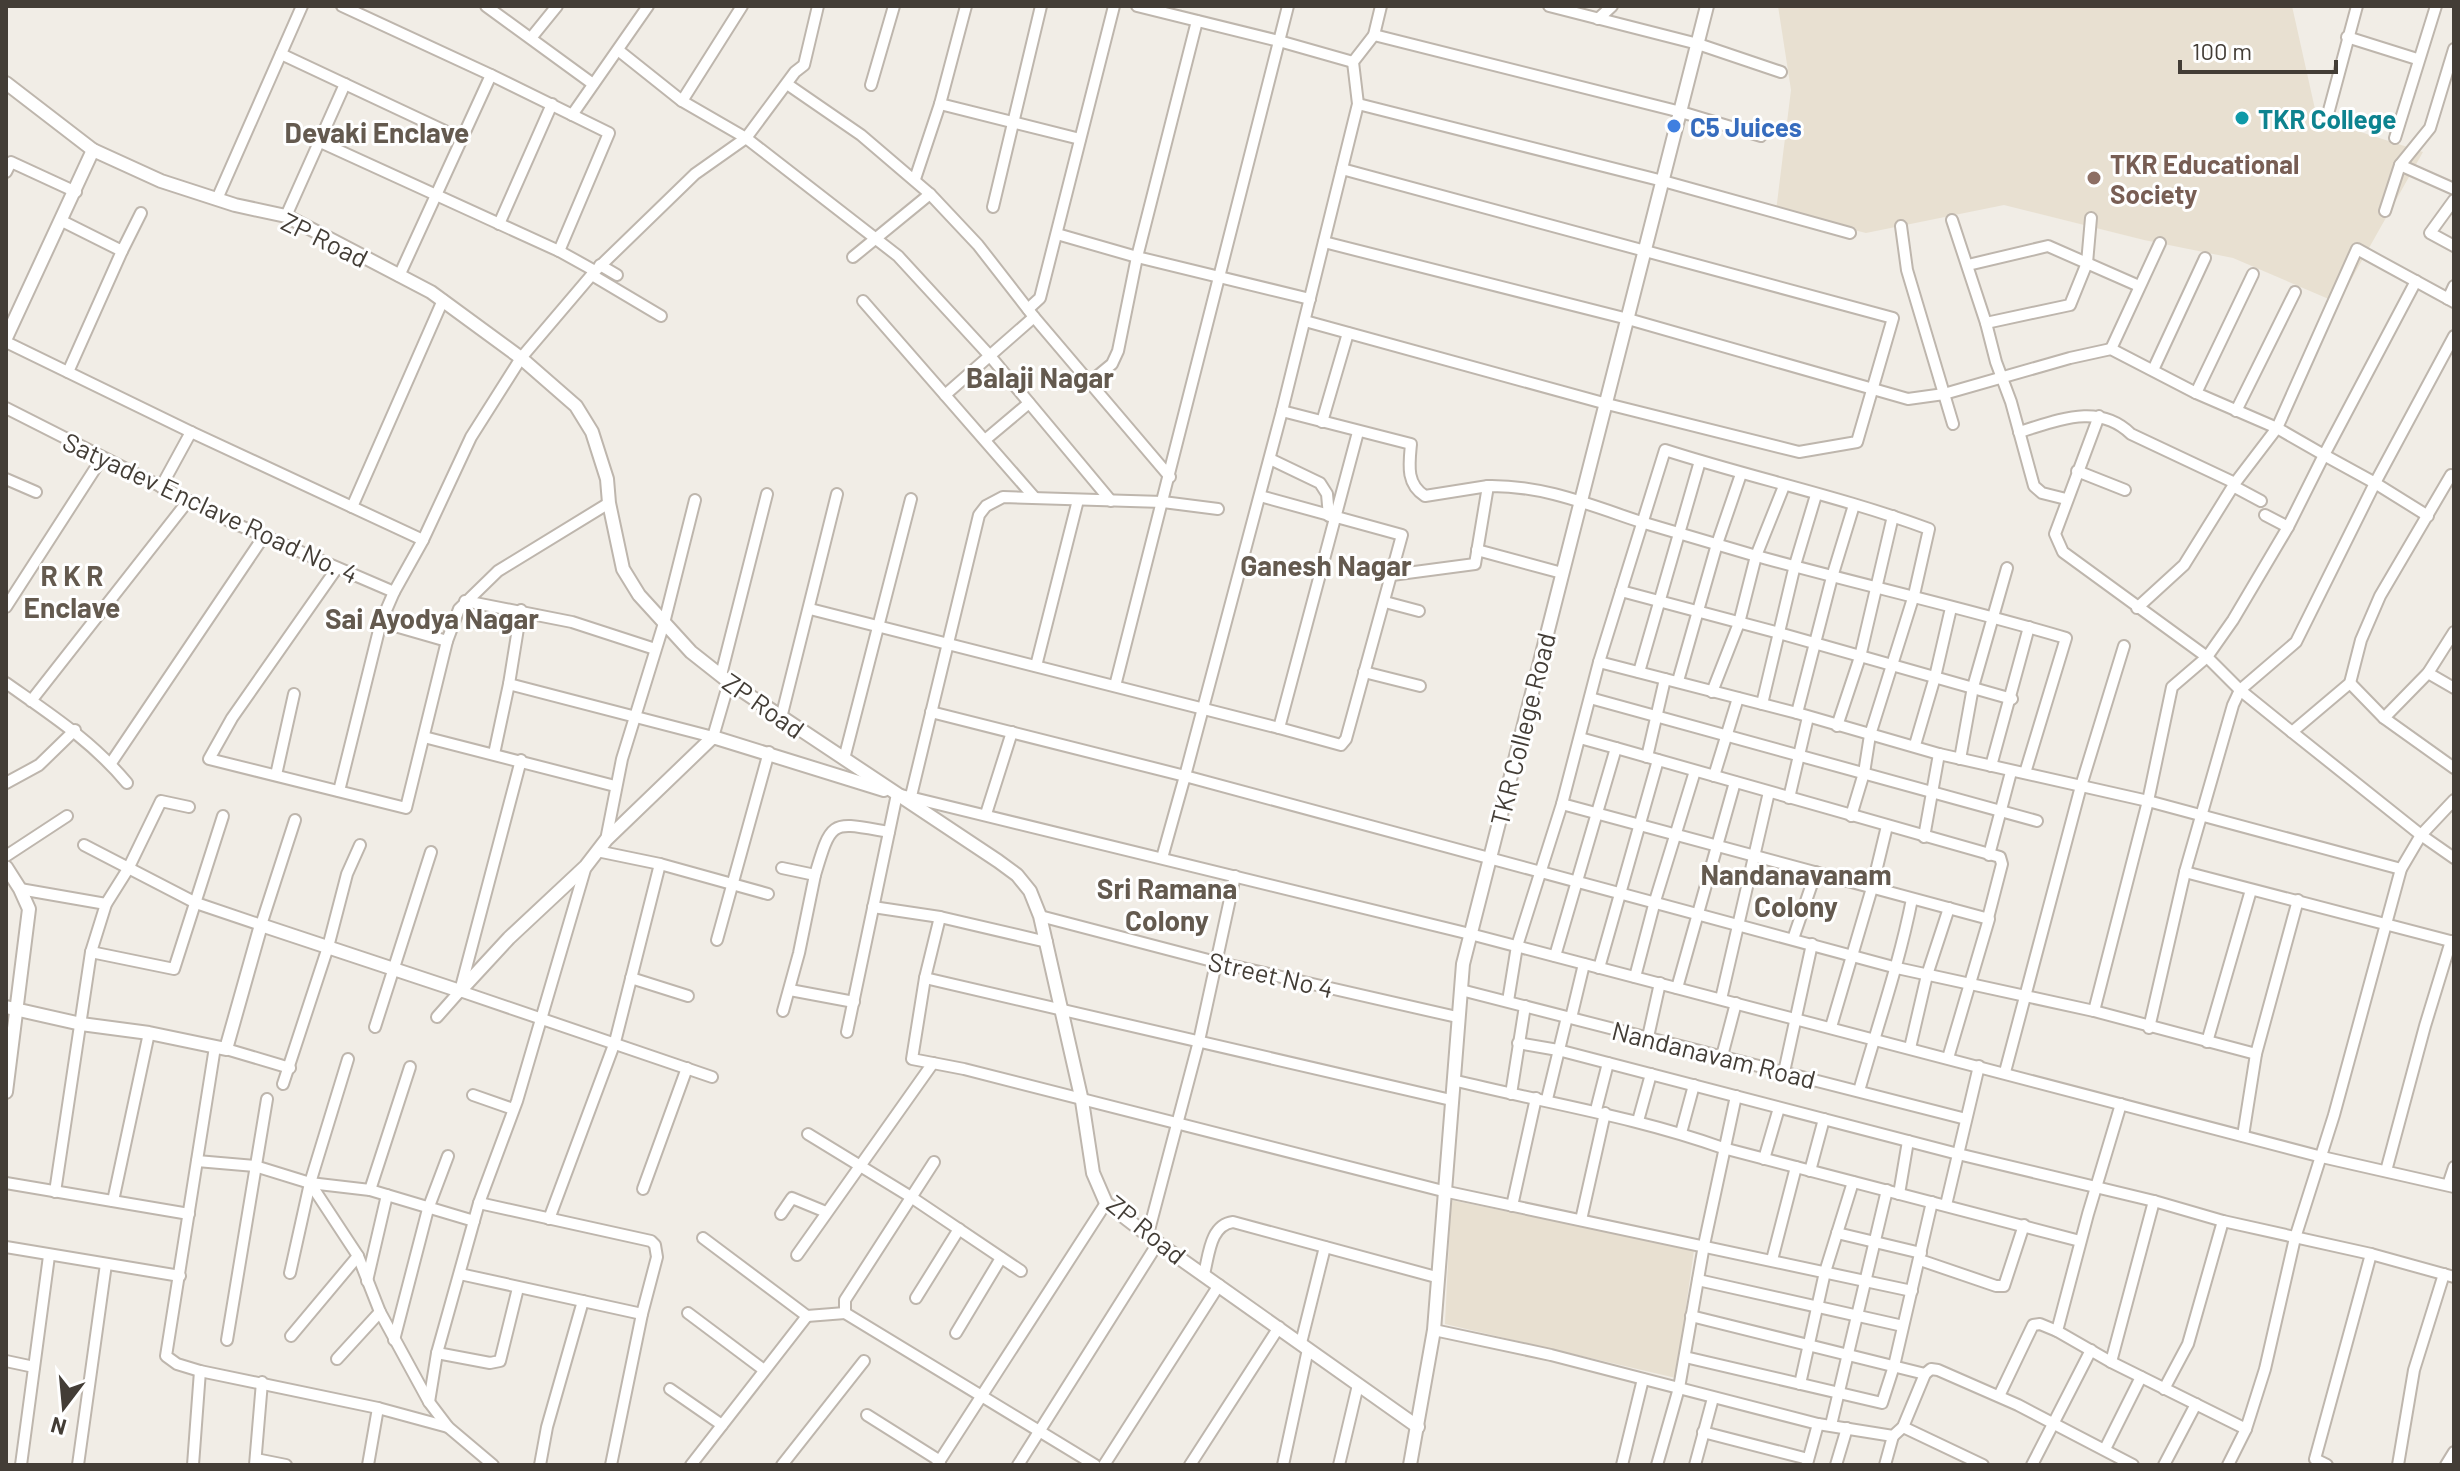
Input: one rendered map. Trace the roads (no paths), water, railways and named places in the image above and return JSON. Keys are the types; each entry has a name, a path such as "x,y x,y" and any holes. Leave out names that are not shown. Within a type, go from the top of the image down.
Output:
{"street":[{"path":"217,199 302,6"},
{"path":"486,6 593,84"},
{"path":"531,38 557,6"},
{"path":"572,115 648,6"},
{"path":"682,101 742,6"},
{"path":"339,791 381,622 471,437 521,358 596,270 695,174 746,138 804,65 818,6"},
{"path":"871,85 894,6"},
{"path":"915,179 940,104 966,6"},
{"path":"993,207 1041,6"},
{"path":"945,395 990,356 1031,313 1040,298 1114,6"},
{"path":"1137,6 1353,62"},
{"path":"1089,383 1112,364 1118,351 1193,20 1193,6"},
{"path":"1115,686 1288,6"},
{"path":"1162,858 1270,459 1358,104 1353,62 1374,35 1381,6"},
{"path":"1549,6 1583,10 1598,19 1698,44 1781,72"},
{"path":"1598,19 1612,6"},
{"name":"TKR College Road","path":"1410,1465 1434,1330 1457,1017 1470,934 1707,6"},
{"path":"2328,114 2357,6"},
{"path":"2395,138 2417,59 2436,6"},
{"path":"344,7 609,133 559,251"},
{"path":"1374,35 1681,112 1761,136"},
{"path":"2347,37 2417,59"},
{"path":"2385,211 2400,165 2430,128 2454,49"},
{"path":"618,50 682,101 746,138 898,256 990,356 1111,501"},
{"path":"281,54 462,139"},
{"path":"399,276 491,75"},
{"name":"ZP Road","path":"6,83 93,150 161,181 286,216 443,300 521,358 576,406 592,432 607,479 623,569 639,595 691,652 781,718 1017,875 1030,891 1047,942 1082,1101 1093,1173 1106,1203 1418,1427"},
{"path":"286,216 345,84"},
{"path":"787,84 861,135 930,194 978,245 1031,313 1170,477"},
{"path":"499,224 552,104"},
{"path":"940,104 1080,139"},
{"path":"1358,104 1663,181 1850,233"},
{"path":"318,141 559,251 596,270 661,316"},
{"path":"93,150 6,340 191,432 423,540"},
{"path":"8,165 76,192"},
{"path":"2400,165 2454,189"},
{"path":"1305,321 1607,404 1799,452 1857,442 1893,318 1342,169"},
{"path":"853,257 930,194"},
{"path":"2454,200 2430,233 2454,246"},
{"path":"68,372 141,213"},
{"path":"1986,323 2070,305 2087,263 2091,218"},
{"path":"1952,220 2011,402 2034,486 2042,493 2066,499"},
{"path":"62,221 122,251"},
{"path":"1901,226 1907,270 1953,424"},
{"path":"1057,234 1310,299"},
{"path":"1324,242 1628,319 1908,399 1944,394 2111,349 2196,393 2277,428 2428,516"},
{"path":"2111,349 2160,243"},
{"path":"1968,265 2048,246 2139,286"},
{"path":"2137,608 2184,565 2234,485 2277,428 2357,249 2451,300 2454,286"},
{"path":"2153,370 2205,258"},
{"path":"596,270 617,275"},
{"path":"2196,393 2253,274"},
{"path":"2094,1011 2148,801 2172,687 2207,657 2233,620 2288,527 2416,281"},
{"path":"2236,411 2295,292"},
{"path":"352,507 443,300"},
{"path":"863,301 1035,498"},
{"path":"1322,422 1348,333"},
{"path":"2149,1028 2185,872 2233,705 2240,690 2296,642 2375,483 2454,336"},
{"path":"985,440 1029,403"},
{"name":"Satyadev Enclave Road No. 4","path":"6,408 188,501 394,592"},
{"path":"1282,411 1411,444 1409,473 1415,490 1425,496 1488,486 1534,488 1582,500 1642,522 1756,556 1876,589 1914,595 1951,608 2066,638 2025,773"},
{"path":"2019,432 2063,419 2090,414 2099,416 2121,424 2131,434 2261,501"},
{"path":"2099,416 2055,534 2063,552 2207,657 2240,690 2454,858"},
{"path":"161,487 191,432"},
{"path":"1279,728 1332,517 1358,432"},
{"path":"1508,1001 1517,946 1562,804 1599,662 1665,450 1929,529 1914,595 1870,735 1864,773 1851,816"},
{"path":"6,607 102,458"},
{"path":"1270,459 1320,483 1327,494 1332,517"},
{"path":"1639,672 1700,461"},
{"path":"2077,471 2125,490"},
{"path":"2292,732 2350,683 2361,640 2380,596 2453,473"},
{"path":"1678,681 1717,544 1741,474"},
{"path":"6,479 36,492"},
{"path":"1392,575 1475,564 1488,486"},
{"path":"1712,692 1739,623 1756,556 1784,486"},
{"path":"437,1017 509,938 586,866 606,840 713,737 767,494"},
{"path":"781,718 837,494"},
{"path":"1762,704 1795,565 1816,495"},
{"path":"810,609 1341,745 1346,739 1402,535 1260,496"},
{"path":"911,796 979,515 986,506 1003,497 1163,502 1218,509"},
{"path":"844,759 911,499"},
{"path":"606,840 615,786 664,623 695,500"},
{"path":"1036,666 1078,500"},
{"path":"31,701 188,501"},
{"path":"337,568 232,718 209,759 406,808 447,641 453,621 465,601 498,571 609,503"},
{"path":"1789,798 1814,643 1854,505"},
{"path":"2265,515 2288,527"},
{"path":"1837,726 1860,657 1893,516"},
{"path":"111,763 264,536"},
{"path":"1477,550 1562,573"},
{"path":"1960,759 1973,687 2007,568"},
{"path":"1621,591 2012,699"},
{"path":"465,601 572,622 655,649"},
{"path":"1385,602 1419,611"},
{"path":"1915,745 1951,608"},
{"path":"494,754 521,610"},
{"path":"381,622 447,641"},
{"path":"1991,766 2012,699 2029,627"},
{"path":"2384,718 2428,673 2454,632"},
{"path":"2005,1072 2081,786 2124,646"},
{"path":"1599,662 1915,745 1939,754 2148,801 2401,869"},
{"path":"1364,672 1420,686"},
{"path":"2428,673 2454,688"},
{"path":"1599,968 1638,825 1665,679"},
{"path":"6,683 75,730 111,763 127,783"},
{"path":"2350,683 2384,718 2454,768"},
{"path":"509,684 769,752 897,794 1470,934 2322,1157 2451,1186 2454,1167"},
{"path":"276,775 294,694"},
{"path":"1590,698 2037,821"},
{"path":"1714,776 1738,698"},
{"path":"931,712 1489,856 1540,873 1655,901 1897,968 2094,1011 2256,1054"},
{"path":"6,783 39,765 75,730"},
{"path":"986,814 1012,732"},
{"path":"424,737 615,786"},
{"path":"1580,738 2000,857 2002,864 1971,985 1948,1058"},
{"path":"1555,956 1616,748"},
{"path":"717,940 769,752"},
{"path":"1924,837 1939,754"},
{"path":"460,991 521,760"},
{"path":"1635,977 1695,771"},
{"path":"1989,855 2011,772"},
{"path":"1677,988 1735,782"},
{"path":"1721,999 1769,792"},
{"path":"847,1032 897,794"},
{"path":"2228,1465 2246,1429 2265,1369 2295,1238 2322,1157 2401,869 2421,835 2454,800"},
{"path":"55,1192 85,983 106,904 128,869 161,801 189,807"},
{"path":"1562,804 1988,918"},
{"path":"6,856 67,816"},
{"path":"91,952 174,969 223,816"},
{"path":"295,820 220,1048 197,1161 166,1356 177,1364 200,1371 378,1408 448,1427"},
{"path":"783,1011 827,835 842,825 889,832"},
{"path":"1831,1027 1887,826"},
{"path":"84,845 196,903 712,1077"},
{"path":"283,1084 328,947 347,874 360,845"},
{"path":"597,851 660,864 768,894"},
{"path":"375,1027 431,852"},
{"path":"549,1219 615,1042 660,864"},
{"path":"429,1402 437,1353 479,1203 513,1109 586,866"},
{"path":"6,867 29,909 11,1008 6,1088"},
{"path":"782,868 815,875"},
{"path":"1793,939 1816,872"},
{"path":"2185,872 2453,942 2425,1026 2386,1171"},
{"path":"1148,1234 1199,1041 1235,876"},
{"path":"20,889 106,904"},
{"path":"2207,1042 2251,890"},
{"path":"1859,1091 1897,968 1912,899"},
{"path":"2243,1136 2256,1054 2298,900"},
{"path":"873,907 940,917 1047,942"},
{"path":"1910,1048 1927,975 1949,908"},
{"name":"Street No 4","path":"1040,916 1216,962 1457,1017"},
{"path":"940,917 925,978 912,1059 1443,1191 1912,1291"},
{"path":"1784,1072 1812,944"},
{"path":"1512,1206 1584,964"},
{"path":"631,978 688,996"},
{"path":"925,978 1451,1100"},
{"path":"1648,1037 1660,983"},
{"path":"790,990 854,1002"},
{"name":"Nandanavam Road","path":"1461,990 1966,1119"},
{"path":"1722,1056 1736,1003"},
{"path":"1511,1094 1525,1006"},
{"path":"11,1008 81,1024 149,1033 220,1048 290,1068"},
{"path":"113,1201 149,1033"},
{"path":"1518,1043 1558,1050 1958,1154 2154,1201 2223,1221 2371,1254 2449,1276 2414,1370 2398,1465"},
{"path":"290,1273 310,1183 348,1059"},
{"path":"797,1255 933,1063"},
{"path":"1581,1220 1608,1063"},
{"path":"1946,1205 1979,1066"},
{"path":"370,1190 410,1067"},
{"path":"643,1189 687,1068"},
{"path":"1638,1121 1651,1074"},
{"path":"1453,1080 1638,1121 1723,1148 2080,1241"},
{"path":"1681,1133 1694,1085"},
{"path":"473,1095 513,1109"},
{"path":"1657,1465 1679,1388 1704,1245 1736,1096"},
{"path":"227,1340 267,1099"},
{"path":"2057,1331 2121,1104"},
{"path":"1764,1159 1779,1108"},
{"path":"1810,1171 1824,1119"},
{"path":"808,1134 911,1197 1021,1271"},
{"path":"1899,1194 1908,1141"},
{"path":"394,1340 428,1209 448,1156"},
{"path":"197,1161 255,1166 310,1183 370,1190 474,1221"},
{"path":"845,1313 845,1300 934,1162"},
{"path":"1772,1260 1796,1167"},
{"path":"1800,1384 1825,1272 1853,1182"},
{"path":"6,1183 189,1214"},
{"path":"310,1183 358,1256 380,1312 429,1402 448,1427 493,1465"},
{"path":"1831,1425 1887,1190"},
{"path":"367,1283 387,1195"},
{"path":"781,1214 792,1198 826,1212"},
{"path":"2111,1362 2154,1201"},
{"path":"1685,1357 1882,1403 1894,1366 1932,1202"},
{"path":"479,1203 651,1241 655,1245 657,1257 611,1465"},
{"path":"867,1415 938,1463 1106,1203"},
{"path":"2164,1389 2188,1344 2223,1221"},
{"path":"1204,1274 1216,1230 1223,1223 1233,1222 1436,1277"},
{"path":"1837,1233 1921,1256 1996,1286 2004,1286 2024,1225"},
{"path":"916,1298 959,1229"},
{"path":"703,1238 807,1316 845,1313 1095,1465"},
{"path":"1018,1465 1158,1243"},
{"path":"6,1247 180,1276"},
{"path":"1283,1465 1325,1247"},
{"path":"2327,1465 2315,1459 2371,1254"},
{"path":"21,1465 49,1256"},
{"path":"291,1336 358,1256"},
{"path":"956,1333 1001,1258"},
{"path":"78,1465 106,1264"},
{"path":"460,1274 642,1314"},
{"path":"1698,1280 1903,1326"},
{"path":"1104,1465 1219,1285"},
{"path":"437,1353 490,1363 500,1361 518,1288"},
{"path":"540,1465 547,1427 583,1301"},
{"path":"337,1359 380,1312"},
{"path":"688,1313 764,1370"},
{"path":"691,1465 807,1316"},
{"path":"1691,1316 1925,1374"},
{"path":"1999,1396 2033,1325 2040,1324 2246,1429"},
{"path":"1190,1465 1279,1327"},
{"path":"1434,1330 1551,1355 1818,1424 1893,1436"},
{"path":"2032,1465 2091,1350"},
{"path":"6,1361 34,1367"},
{"path":"782,1465 864,1361"},
{"path":"1885,1465 1893,1436 1903,1427 1925,1374 1931,1369 1999,1396 2133,1465"},
{"path":"193,1465 200,1371"},
{"path":"2105,1449 2141,1377"},
{"path":"1622,1465 1643,1379"},
{"path":"262,1382 256,1462 286,1465"},
{"path":"1339,1465 1358,1385"},
{"path":"670,1389 722,1425"},
{"path":"1695,1465 1713,1398"},
{"path":"2164,1465 2196,1404"},
{"path":"368,1465 378,1408"},
{"path":"1703,1432 1807,1462 1818,1424"},
{"path":"1903,1427 1958,1460 1983,1465"},
{"path":"1836,1465 1847,1428"},
{"path":"2446,1465 2454,1452"}],"place":[{"name":"TKR College","path":"2242,118"},
{"name":"C5 Juices","path":"1674,126"},
{"name":"TKR Educational Society","path":"2094,178"}],"district":[{"name":"Devaki Enclave","path":"377,132"},
{"name":"Balaji Nagar","path":"1040,377"},
{"name":"Ganesh Nagar","path":"1326,565"},
{"name":"R K R Enclave","path":"72,591"},
{"name":"Sai Ayodya Nagar","path":"432,618"},
{"name":"Nandanavanam Colony","path":"1796,890"},
{"name":"Sri Ramana Colony","path":"1167,904"}]}
